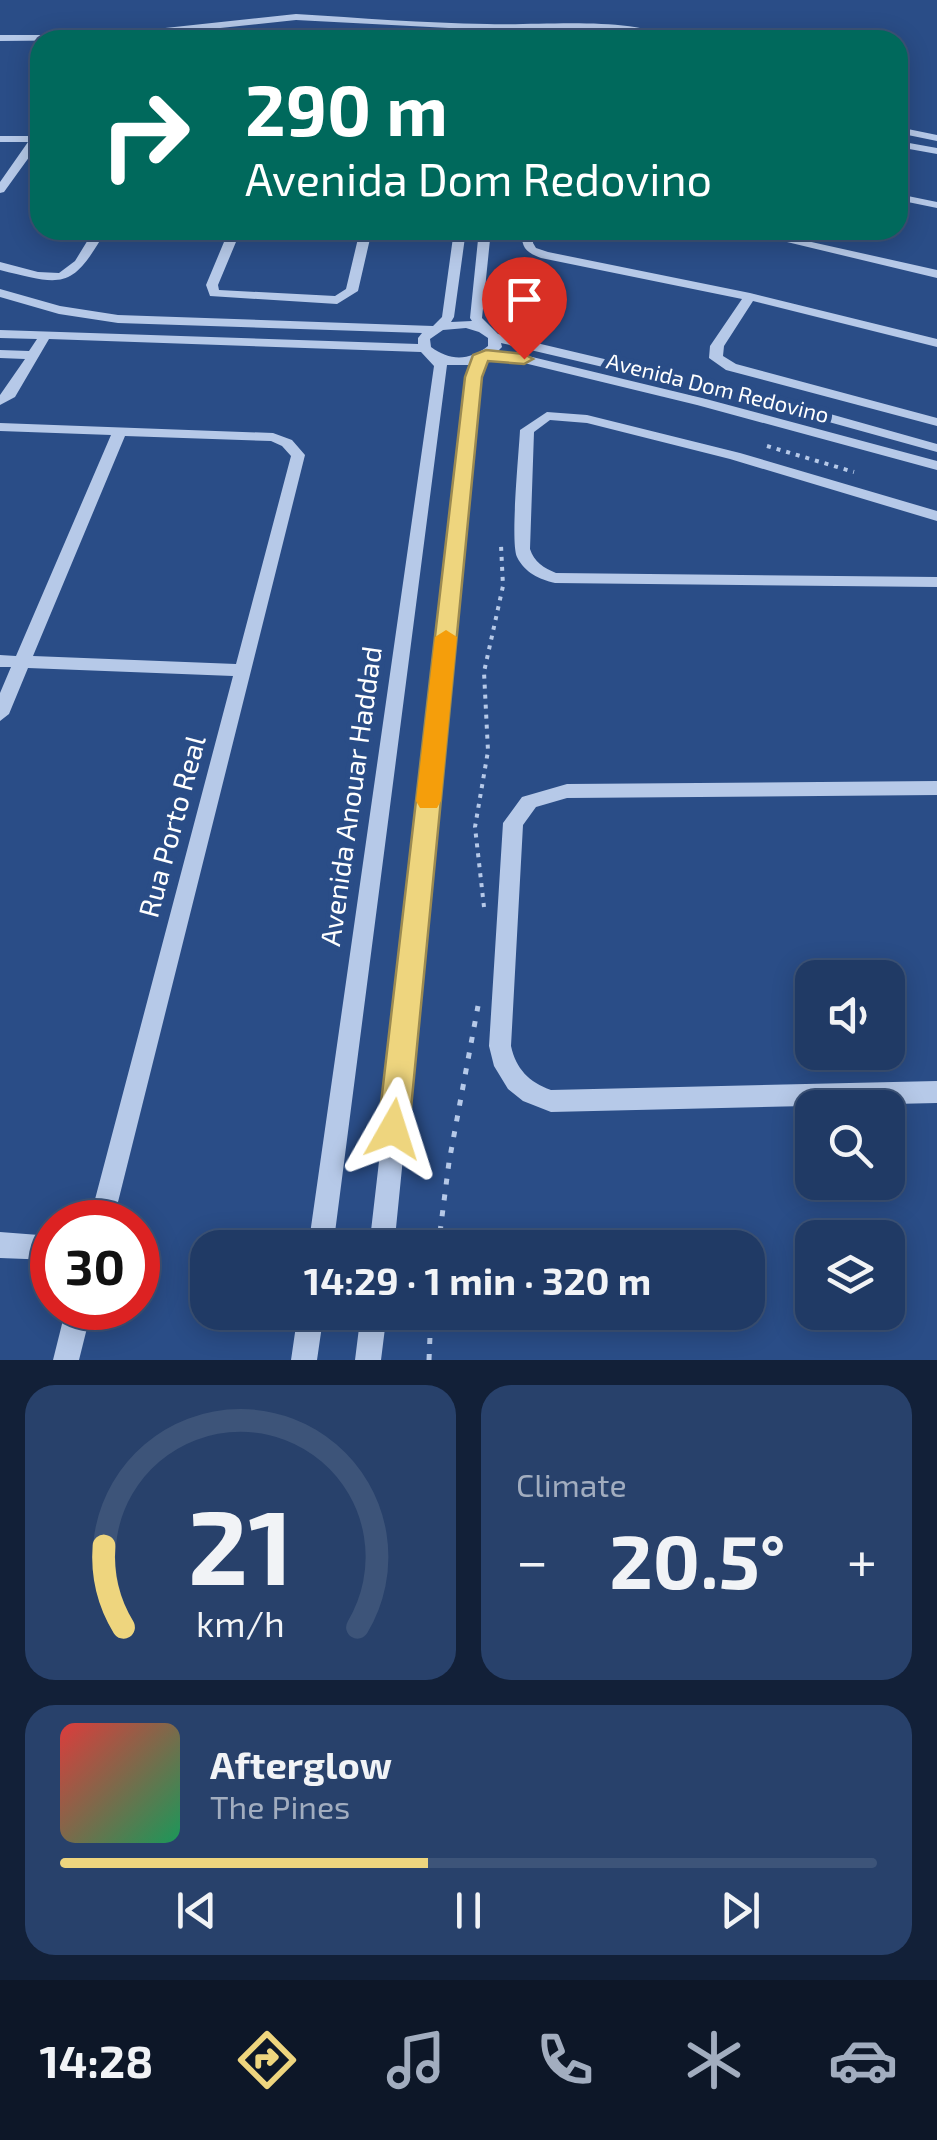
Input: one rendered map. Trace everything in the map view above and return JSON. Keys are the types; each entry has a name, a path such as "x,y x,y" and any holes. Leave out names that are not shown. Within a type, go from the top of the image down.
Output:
{"street":[{"path":"167,30 281,17 611,30"},
{"path":"0,38 30,37"},
{"path":"908,132 937,138"},
{"path":"0,139 30,137"},
{"path":"908,146 937,152"},
{"path":"0,190 30,148"},
{"path":"908,199 937,205"},
{"path":"0,266 52,279 66,277 78,269 94,240"},
{"path":"230,240 212,285 214,293 344,298 352,291 364,240"},
{"path":"429,352 424,338 448,317 459,240"},
{"path":"382,1230 474,377 483,357 495,347 476,318 484,240"},
{"path":"527,240 532,250 750,296 937,343"},
{"path":"786,240 937,274"},
{"name":"Avenida Dom Redovino","path":"0,293 60,310 118,319 437,328 458,324 937,448"},
{"path":"750,296 717,346 716,358 731,367 937,422"},
{"name":"Avenida Dom Redovino","path":"0,334 429,352 460,362 483,357 524,359 937,466"},
{"path":"0,400 10,394 46,336"},
{"name":"Avenida Anouar Haddad","path":"323,1230 442,376 441,366 429,352"},
{"path":"0,354 34,355"},
{"path":"937,516 679,441 587,419 547,416 526,430 522,549 536,570 554,578 937,582"},
{"path":"0,428 120,432 0,714"},
{"name":"Rua Porto Real","path":"108,1200 298,455 292,447 273,438 120,432"},
{"path":"0,661 245,670"},
{"path":"937,788 567,790 529,802 513,823 500,1046 501,1059 515,1082 538,1098 564,1102 937,1092"},
{"path":"0,1244 30,1246"},
{"path":"66,1360 74,1330"},
{"path":"304,1360 308,1330"},
{"path":"368,1360 372,1330"}],"path":[{"path":"759,445 866,476"},
{"path":"486,921 475,827 489,732 484,672 503,586 502,533"},
{"path":"440,1230 481,989"},
{"path":"429,1360 430,1330"}],"slow traffic":[{"path":"428,801 446,637"}],"route":[{"path":"393,1129 474,377 479,359 486,356 524,359"}]}
